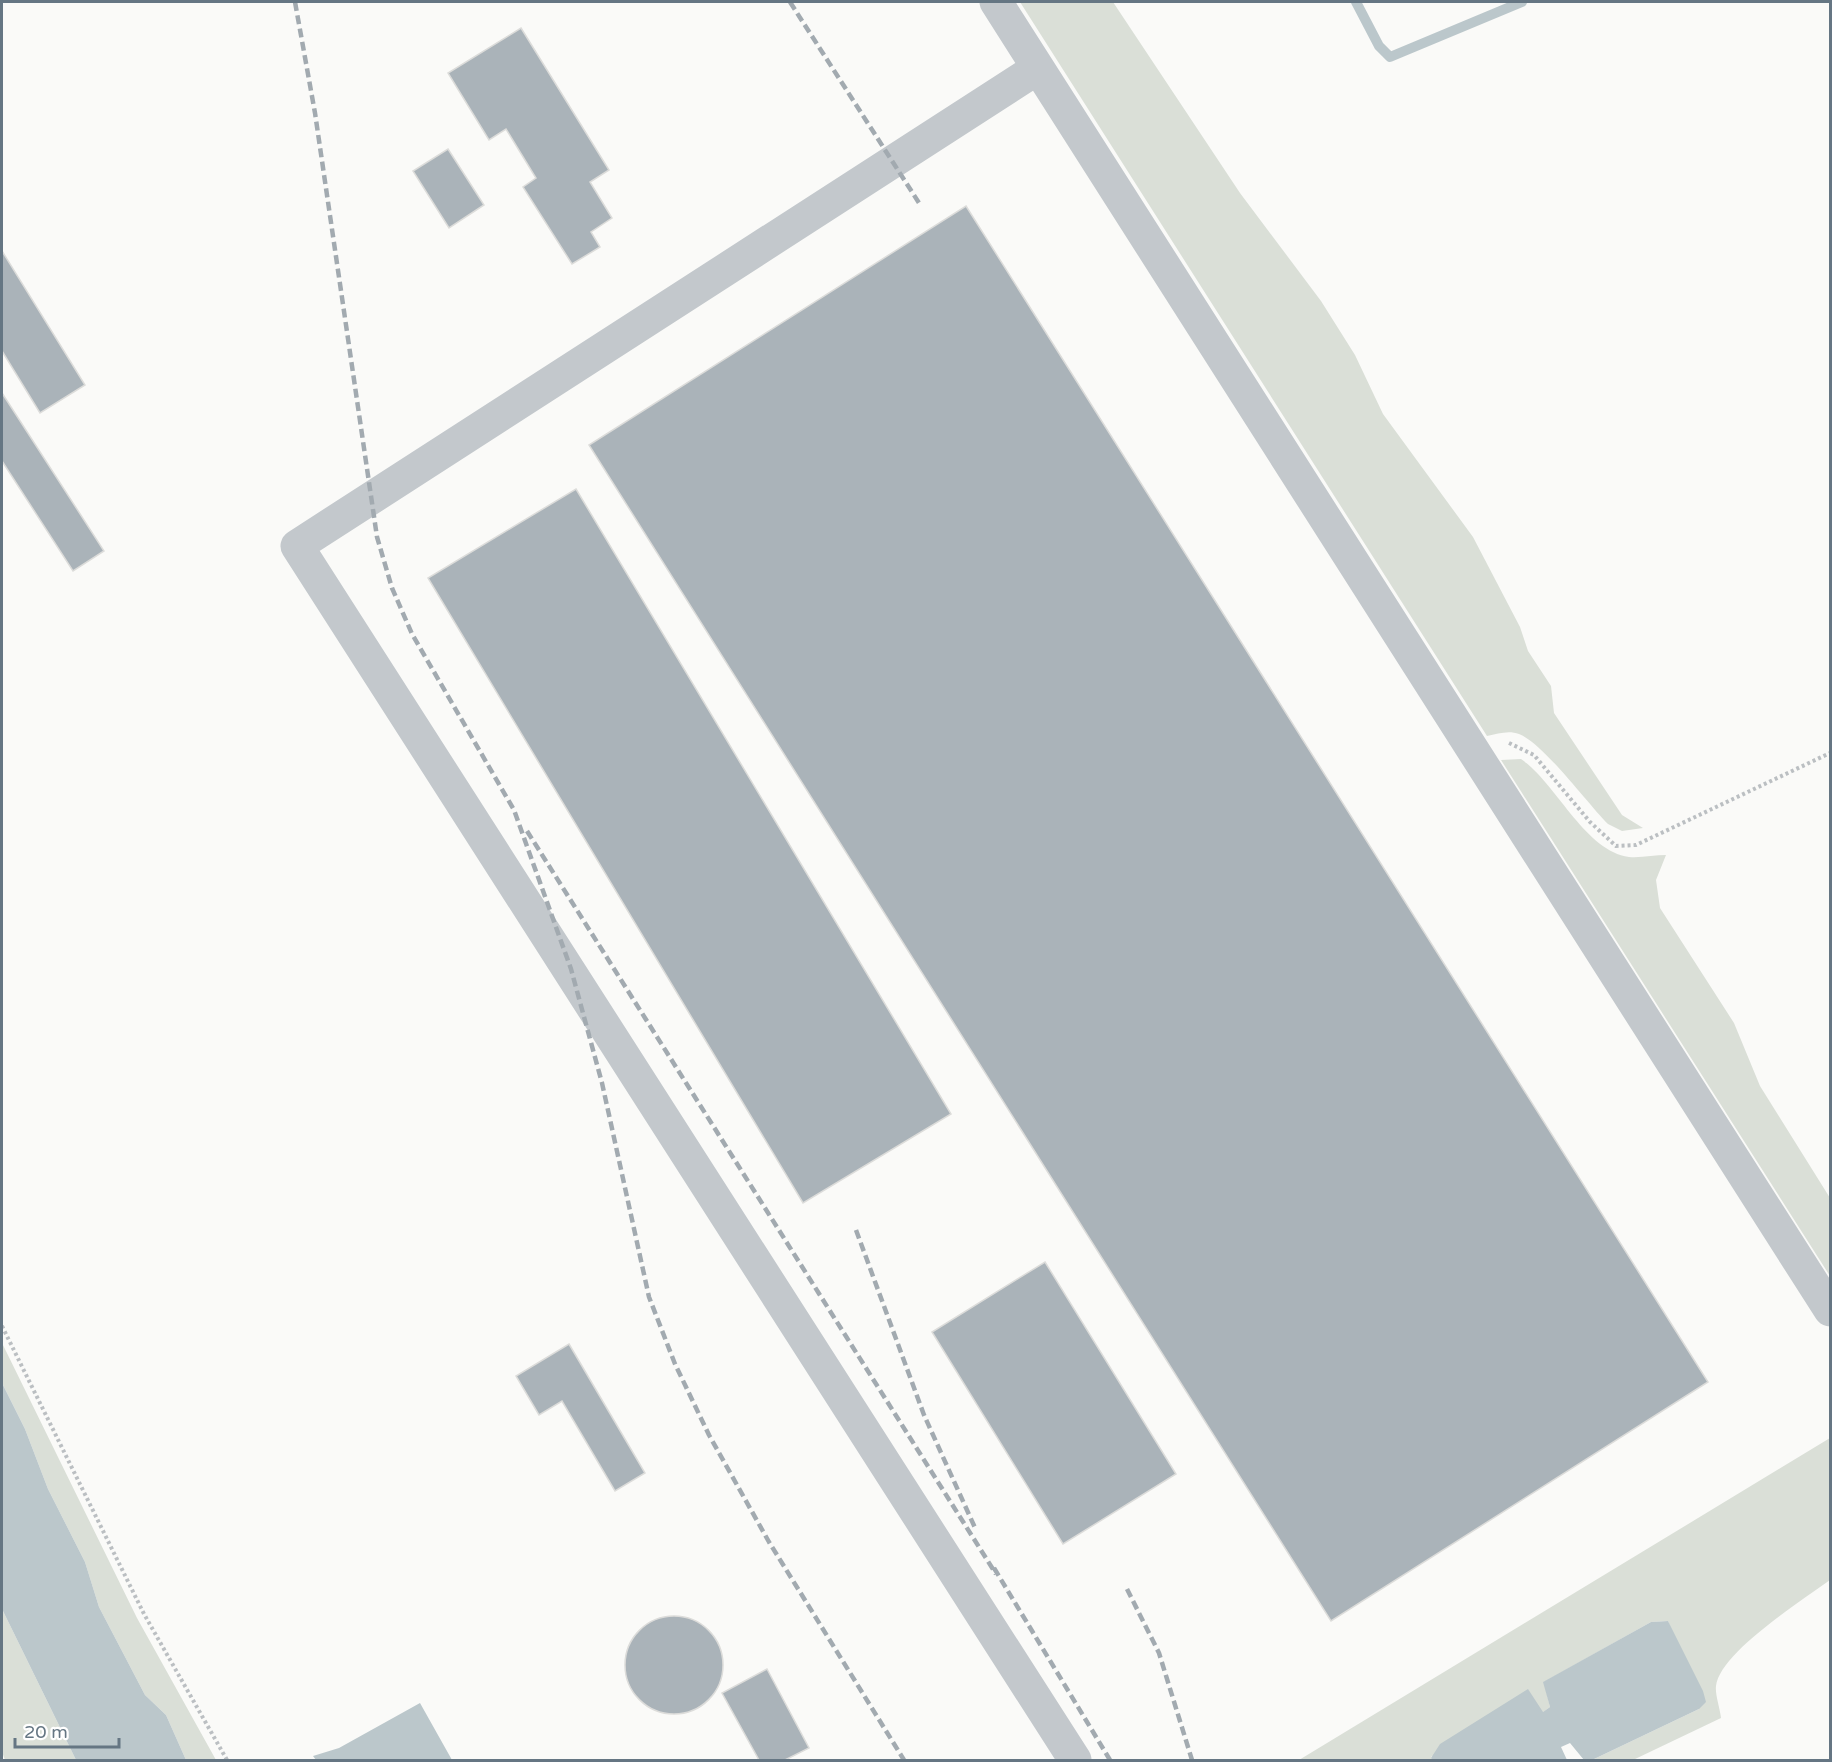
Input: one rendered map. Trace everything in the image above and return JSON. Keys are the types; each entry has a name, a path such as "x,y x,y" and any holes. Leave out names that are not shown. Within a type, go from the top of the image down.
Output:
{"street":[{"path":"996,2 1830,1310"},
{"path":"1038,69 297,546 1075,1761"}],"path":[{"path":"1475,753 1493,743 1512,742 1534,755 1590,822 1616,846 1636,845 1830,753"},
{"path":"2,1326 144,1614 227,1761"}],"shaded area":[{"path":"1020,2 1113,2 1240,193 1321,301 1355,355 1383,414 1473,537 1520,627 1528,651 1551,686 1554,713 1622,815 1643,828 1622,831 1608,824 1552,761 1519,734 1511,732 1487,736"},
{"path":"1521,759 1534,770 1598,843 1613,852 1629,857 1666,855 1656,880 1660,908 1734,1023 1760,1086 1830,1198 1830,1276 1501,760"},
{"path":"2,1343 137,1618 216,1760 186,1760 166,1715 145,1695 99,1607 85,1562 48,1489 25,1429 2,1383"},
{"path":"2,1383 25,1429 48,1489 85,1562 99,1607 145,1695 166,1715 186,1760 76,1760 2,1609"},
{"path":"1830,1438 1830,1580 1764,1628 1732,1658 1721,1673 1716,1686 1721,1718 1633,1760 1592,1760 1699,1709 1668,1621 1651,1622 1544,1682 1550,1707 1542,1713 1528,1690 1431,1757 1433,1760 1299,1760"},
{"path":"2,1609 76,1760 5,1760 2,1752"},
{"path":"1668,1621 1703,1691 1706,1702 1699,1709 1592,1760 1584,1760 1570,1743 1561,1747 1567,1760 1433,1760 1431,1758 1440,1744 1528,1689 1543,1712 1550,1707 1543,1682 1651,1622"},
{"path":"420,1703 452,1760 316,1760 313,1756 339,1748"}],"building":[{"path":"521,28 609,170 590,182 612,218 591,232 600,247 572,264 523,187 536,178 506,129 489,140 448,73"},
{"path":"448,149 484,205 449,228 413,171"},
{"path":"966,206 1708,1382 1331,1621 589,445"},
{"path":"2,251 85,385 40,413 2,351"},
{"path":"2,393 104,551 73,571 2,461"},
{"path":"576,489 951,1114 803,1203 428,578"},
{"path":"1045,1262 1176,1474 1063,1544 932,1332"},
{"path":"569,1344 645,1473 615,1491 562,1401 539,1415 516,1376"},
{"path":"674,1616 693,1620 709,1630 719,1646 723,1665 719,1684 709,1700 693,1710 674,1714 655,1710 639,1700 629,1684 625,1665 629,1646 639,1630 655,1620"},
{"path":"767,1669 809,1748 785,1760 759,1760 722,1693"}],"waterway":[{"path":"1356,2 1379,46 1390,57 1522,2"}],"railway":[{"path":"295,2 315,113 377,537 392,588 412,634 514,810 571,969 602,1083 649,1297 675,1364 709,1435 769,1542 904,1760"},
{"path":"790,2 921,206"},
{"path":"527,831 996,1574"},
{"path":"856,1230 924,1415 976,1530"},
{"path":"994,1568 1110,1760"},
{"path":"1127,1589 1159,1653 1192,1760"}]}
